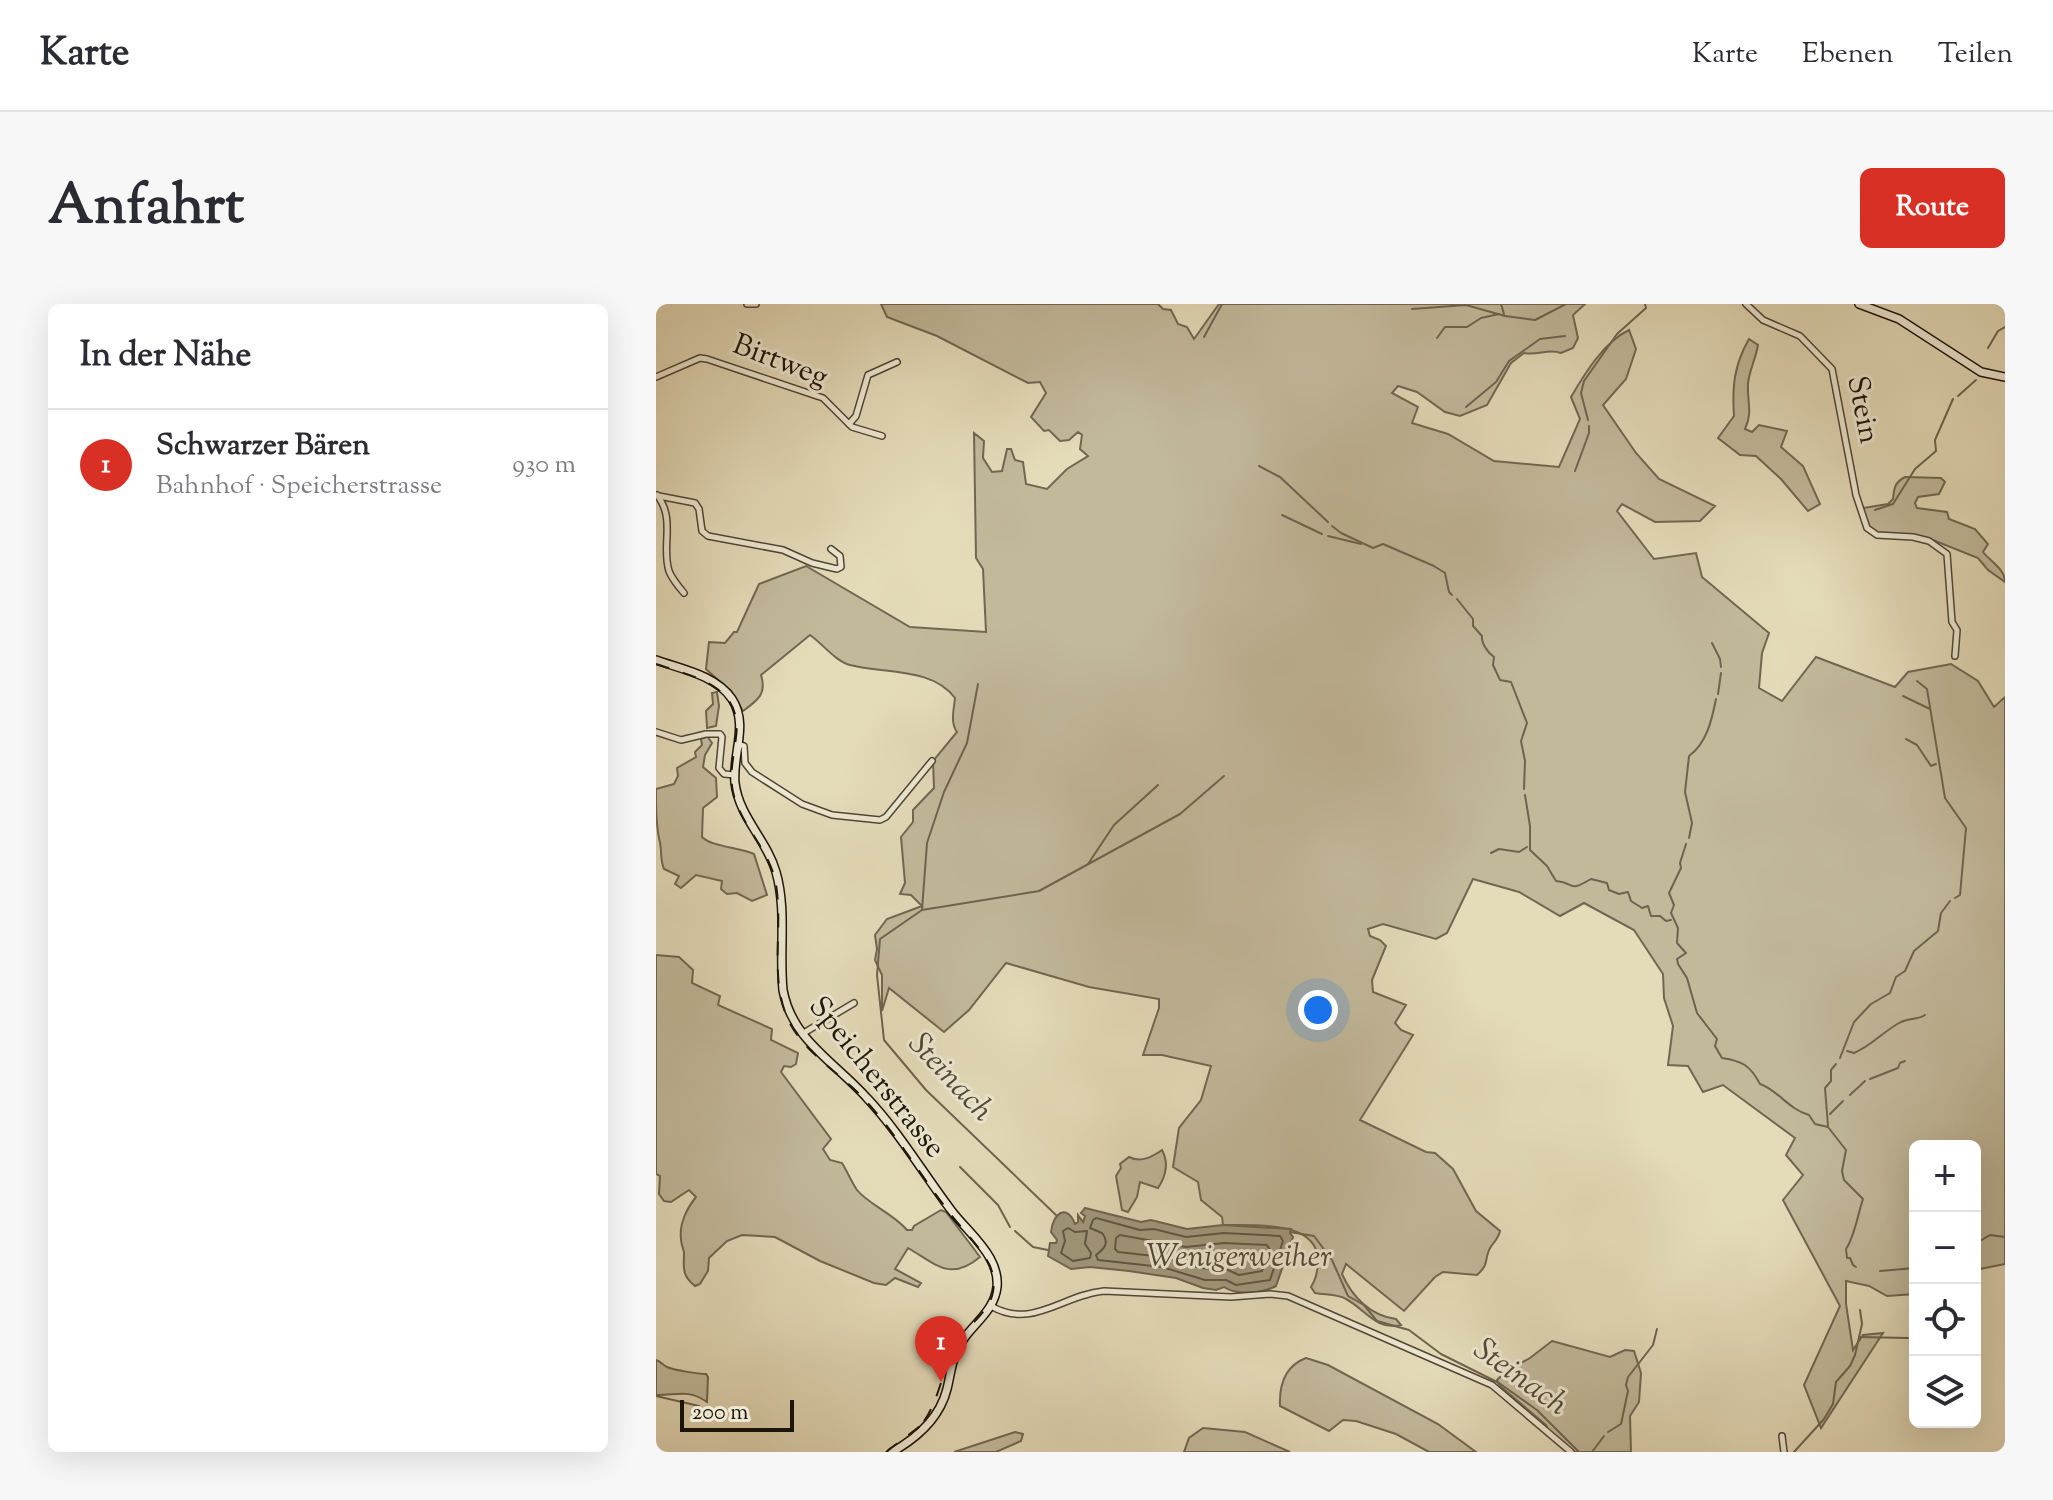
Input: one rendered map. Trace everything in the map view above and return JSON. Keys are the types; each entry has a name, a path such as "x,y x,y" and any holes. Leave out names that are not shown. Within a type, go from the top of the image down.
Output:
{"main road":[{"path":"1859,304 1910,325 1977,369 2005,377"},
{"name":"Speicherstrasse","path":"656,660 710,680 725,690 733,701 739,717 735,775 741,805 776,870 781,900 783,990 790,1016 802,1035 872,1104 956,1217 987,1253 997,1280 991,1306"},
{"path":"892,1452 923,1428 937,1411 946,1392 958,1346 991,1306"}],"street":[{"path":"747,304 756,304"},
{"name":"Stein","path":"1746,304 1763,320 1800,336 1832,369 1846,447 1864,520 1871,533 1929,541 1947,554 1952,622 1957,630 1955,656"},
{"name":"Birtweg","path":"656,377 700,358 707,359 823,398 849,424 882,436"},
{"path":"849,424 856,416 868,375 897,362"},
{"path":"684,593 668,566 668,529 657,495 695,503 699,509 702,531 708,536 787,551 812,563 837,569 841,567 840,556 831,549"},
{"path":"656,732 681,740 720,734 719,768 724,774 735,775"},
{"path":"738,744 744,746 745,763 752,772 802,804 832,815 880,820 886,817 932,761"},
{"path":"802,1035 854,1003"},
{"path":"991,1306 1005,1314 1024,1316 1087,1293 1104,1291 1209,1297 1288,1296 1492,1385 1571,1452"},
{"path":"1782,1436 1784,1452"}],"shaded area":[{"path":"881,304 1158,304 1163,309 1171,310 1178,324 1187,327 1194,339 1219,304 1585,304 1573,315 1578,338 1573,348 1561,353 1524,353 1511,363 1487,405 1460,416 1445,412 1417,392 1398,386 1392,393 1418,407 1412,423 1448,434 1494,461 1559,467 1580,419 1571,397 1603,350 1629,330 1636,349 1626,379 1603,405 1636,453 1659,479 1715,506 1700,521 1655,522 1622,504 1617,511 1654,559 1696,553 1702,577 1769,633 1762,653 1759,688 1782,701 1816,657 1895,687 1908,672 1951,664 1978,681 1994,707 2005,697 2005,1264 1981,1269 1981,1140 1909,1140 1909,1294 1887,1296 1869,1286 1846,1281 1853,1350 1863,1335 1883,1333 1821,1428 1804,1385 1840,1306 1783,1200 1803,1175 1786,1155 1795,1138 1723,1085 1703,1092 1688,1066 1668,1065 1673,1026 1664,998 1663,974 1634,930 1584,903 1560,916 1519,892 1473,879 1447,933 1436,939 1383,924 1368,929 1370,936 1386,946 1372,980 1373,992 1406,1005 1395,1023 1401,1030 1413,1035 1360,1120 1426,1152 1435,1153 1453,1169 1476,1211 1500,1231 1489,1250 1485,1266 1477,1275 1443,1272 1404,1311 1346,1264 1342,1274 1357,1298 1371,1310 1396,1319 1401,1325 1378,1322 1343,1297 1315,1293 1311,1287 1318,1263 1316,1249 1308,1239 1282,1228 1223,1225 1222,1217 1201,1200 1198,1182 1173,1167 1179,1128 1201,1100 1211,1066 1162,1055 1143,1055 1159,1008 1159,999 1089,987 1006,963 969,1010 944,1032 889,988 882,1011 882,975 875,960 875,935 887,919 922,906 911,895 900,894 905,883 901,837 913,822 913,810 934,788 933,761 957,732 953,720 955,698 945,688 921,676 845,663 810,635 761,675 763,687 760,696 743,711 732,693 706,669 709,642 725,643 737,632 759,584 806,566 910,627 986,632 983,569 976,558 974,433 984,441 983,458 992,472 1002,471 1007,449 1011,449 1015,460 1023,462 1026,484 1047,489 1067,469 1088,456 1080,449 1082,435 1078,432 1069,440 1060,441 1049,430 1044,431 1031,417 1046,393 1040,382 1028,383 937,336 887,317"},
{"path":"1749,339 1758,345 1749,379 1749,412 1745,429 1752,432 1759,425 1787,431 1781,447 1803,466 1820,504 1808,511 1756,456 1740,455 1718,438 1734,416 1735,376"},
{"path":"1905,477 1941,478 1945,482 1939,494 1918,497 1915,503 1917,508 1947,512 1949,519 1975,529 1988,544 1983,552 2000,569 2005,582 1978,558 1933,540 1877,533 1866,525 1863,508 1888,504 1893,499 1897,483"},
{"path":"717,692 719,706 716,726 707,728 706,711 713,704 712,693"},
{"path":"707,736 712,743 703,767 716,778 717,797 703,808 702,837 712,843 754,854 767,895 752,901 737,893 727,894 721,889 722,881 696,875 681,888 675,884 679,876 663,866 656,789 674,784 678,776 677,768 696,757 695,752 702,745 701,739"},
{"path":"656,955 679,957 693,970 692,983 720,996 718,1005 772,1029 771,1040 798,1053 796,1064 784,1066 781,1072 831,1139 823,1149 830,1160 842,1163 862,1195 907,1230 912,1230 941,1210 946,1212 980,1257 960,1268 943,1268 908,1248 895,1269 921,1283 918,1287 895,1278 886,1285 820,1261 775,1237 742,1235 727,1241 709,1258 708,1271 700,1284 695,1286 684,1270 681,1228 684,1216 696,1197 689,1190 671,1202 664,1201 659,1194 660,1176 656,1174"},
{"path":"1162,1150 1166,1169 1158,1188 1140,1182 1137,1197 1128,1212 1122,1210 1116,1176 1120,1164 1129,1157 1142,1159"},
{"path":"1552,1341 1610,1357 1625,1350 1634,1351 1641,1373 1639,1402 1630,1416 1631,1452 1574,1452 1499,1385 1497,1380 1505,1372"},
{"path":"1306,1358 1328,1365 1438,1424 1476,1452 1429,1452 1396,1434 1356,1421 1343,1420 1329,1431 1280,1406 1281,1390 1288,1371"},
{"path":"656,1360 670,1368 706,1374 707,1402 689,1394 656,1395"},
{"path":"1203,1428 1245,1432 1290,1452 1184,1452 1189,1438"},
{"path":"1015,1432 1023,1434 1021,1441 996,1452 954,1452"}],"water":[{"name":"Wenigerweiher","path":"1085,1208 1141,1222 1151,1220 1187,1229 1223,1225 1291,1229 1293,1237 1276,1286 1250,1292 1236,1292 1224,1287 1216,1290 1176,1278 1129,1271 1090,1267 1071,1269 1048,1256 1050,1243 1057,1240 1051,1232 1057,1216 1064,1212 1075,1224 1078,1215 1083,1222 1085,1216 1081,1213"}],"waterway":[{"path":"1204,337 1222,304"},
{"path":"1501,304 1504,314"},
{"path":"1412,309 1466,305 1505,316 1535,320 1566,304"},
{"path":"1588,420 1581,393 1584,381 1617,334 1646,308 1645,304"},
{"path":"1437,338 1445,327 1467,327 1481,318 1499,314"},
{"path":"1988,348 1998,331 2005,327"},
{"path":"1466,407 1496,382 1509,361 1540,339 1565,336"},
{"path":"1958,396 1976,380"},
{"path":"1875,510 1893,504 1915,469 1936,451 1935,440 1953,399"},
{"path":"1575,471 1589,426"},
{"path":"1259,466 1280,477 1328,522"},
{"path":"1282,515 1322,534"},
{"path":"1332,526 1373,548 1383,544 1434,566 1445,573 1452,595"},
{"path":"1328,536 1361,544"},
{"path":"1457,599 1473,619 1473,626 1482,636 1485,648 1494,657 1493,665 1500,680 1511,682 1527,723 1521,741 1525,761 1524,789"},
{"path":"1712,643 1721,667"},
{"path":"1718,694 1721,673"},
{"path":"1917,681 1927,689 1945,798 1966,828 1960,895 1955,898"},
{"name":"Steinach","path":"978,684 967,743 944,792 927,843 922,910 880,939 877,975 884,1040 926,1090 1056,1215"},
{"path":"1903,696 1930,709"},
{"path":"1689,838 1692,823 1685,792 1689,756 1704,738 1716,699"},
{"path":"1906,739 1917,745 1931,766 1936,764"},
{"path":"922,910 1039,891 1180,814 1224,776"},
{"path":"1088,864 1114,825 1158,785"},
{"path":"1525,795 1530,850 1547,866 1556,881 1575,886 1591,879 1607,883 1609,890 1619,894 1628,892 1631,901 1642,908 1648,906 1651,916 1671,920"},
{"path":"1686,844 1681,868 1669,893 1674,905 1671,913 1678,928 1677,943 1686,953 1677,959 1678,964 1687,978 1697,1013 1717,1039 1715,1046 1722,1058 1745,1065 1760,1084 1809,1115 1815,1124 1828,1127"},
{"path":"1491,853 1499,849 1519,852 1527,847"},
{"path":"1840,1058 1854,1022 1871,1004 1890,993 1896,977 1905,971 1914,951 1938,931 1941,913 1950,901"},
{"path":"1847,1051 1854,1053 1899,1023 1925,1015"},
{"path":"1870,1079 1898,1068 1905,1061"},
{"path":"1828,1126 1825,1088 1831,1081 1831,1070 1836,1064"},
{"path":"1850,1095 1865,1081"},
{"path":"1830,1114 1843,1101"},
{"path":"1828,1127 1846,1150 1842,1171 1844,1180 1863,1199 1846,1249 1847,1258 1856,1267"},
{"path":"960,1167 998,1205 1010,1227"},
{"path":"1015,1231 1033,1247 1048,1250"},
{"name":"Steinach","path":"1290,1232 1314,1236 1332,1260 1348,1296 1364,1305 1377,1321 1409,1330 1441,1354 1499,1383 1537,1410 1579,1452"},
{"path":"1981,1240 1990,1235 2005,1237"},
{"path":"1880,1271 1909,1269"},
{"path":"1794,1452 1824,1419 1833,1404 1836,1382 1855,1355 1862,1324 1860,1310"},
{"path":"1608,1432 1621,1424 1628,1377 1653,1345 1657,1329"},
{"path":"1859,1337 1908,1338"},
{"path":"656,1396 699,1406"},
{"path":"1592,1452 1604,1436"}],"railway":[{"path":"656,305 661,304"},
{"path":"656,664 713,686 732,705 736,719 733,792 741,815 766,856 775,879 778,980 791,1026 809,1049 856,1090 877,1114 986,1258 991,1270 994,1281 992,1296 953,1352 931,1409 917,1430"},
{"path":"886,1452 923,1424"}],"place":[{"name":"Schwarzer Bären","path":"941,1382"}]}
